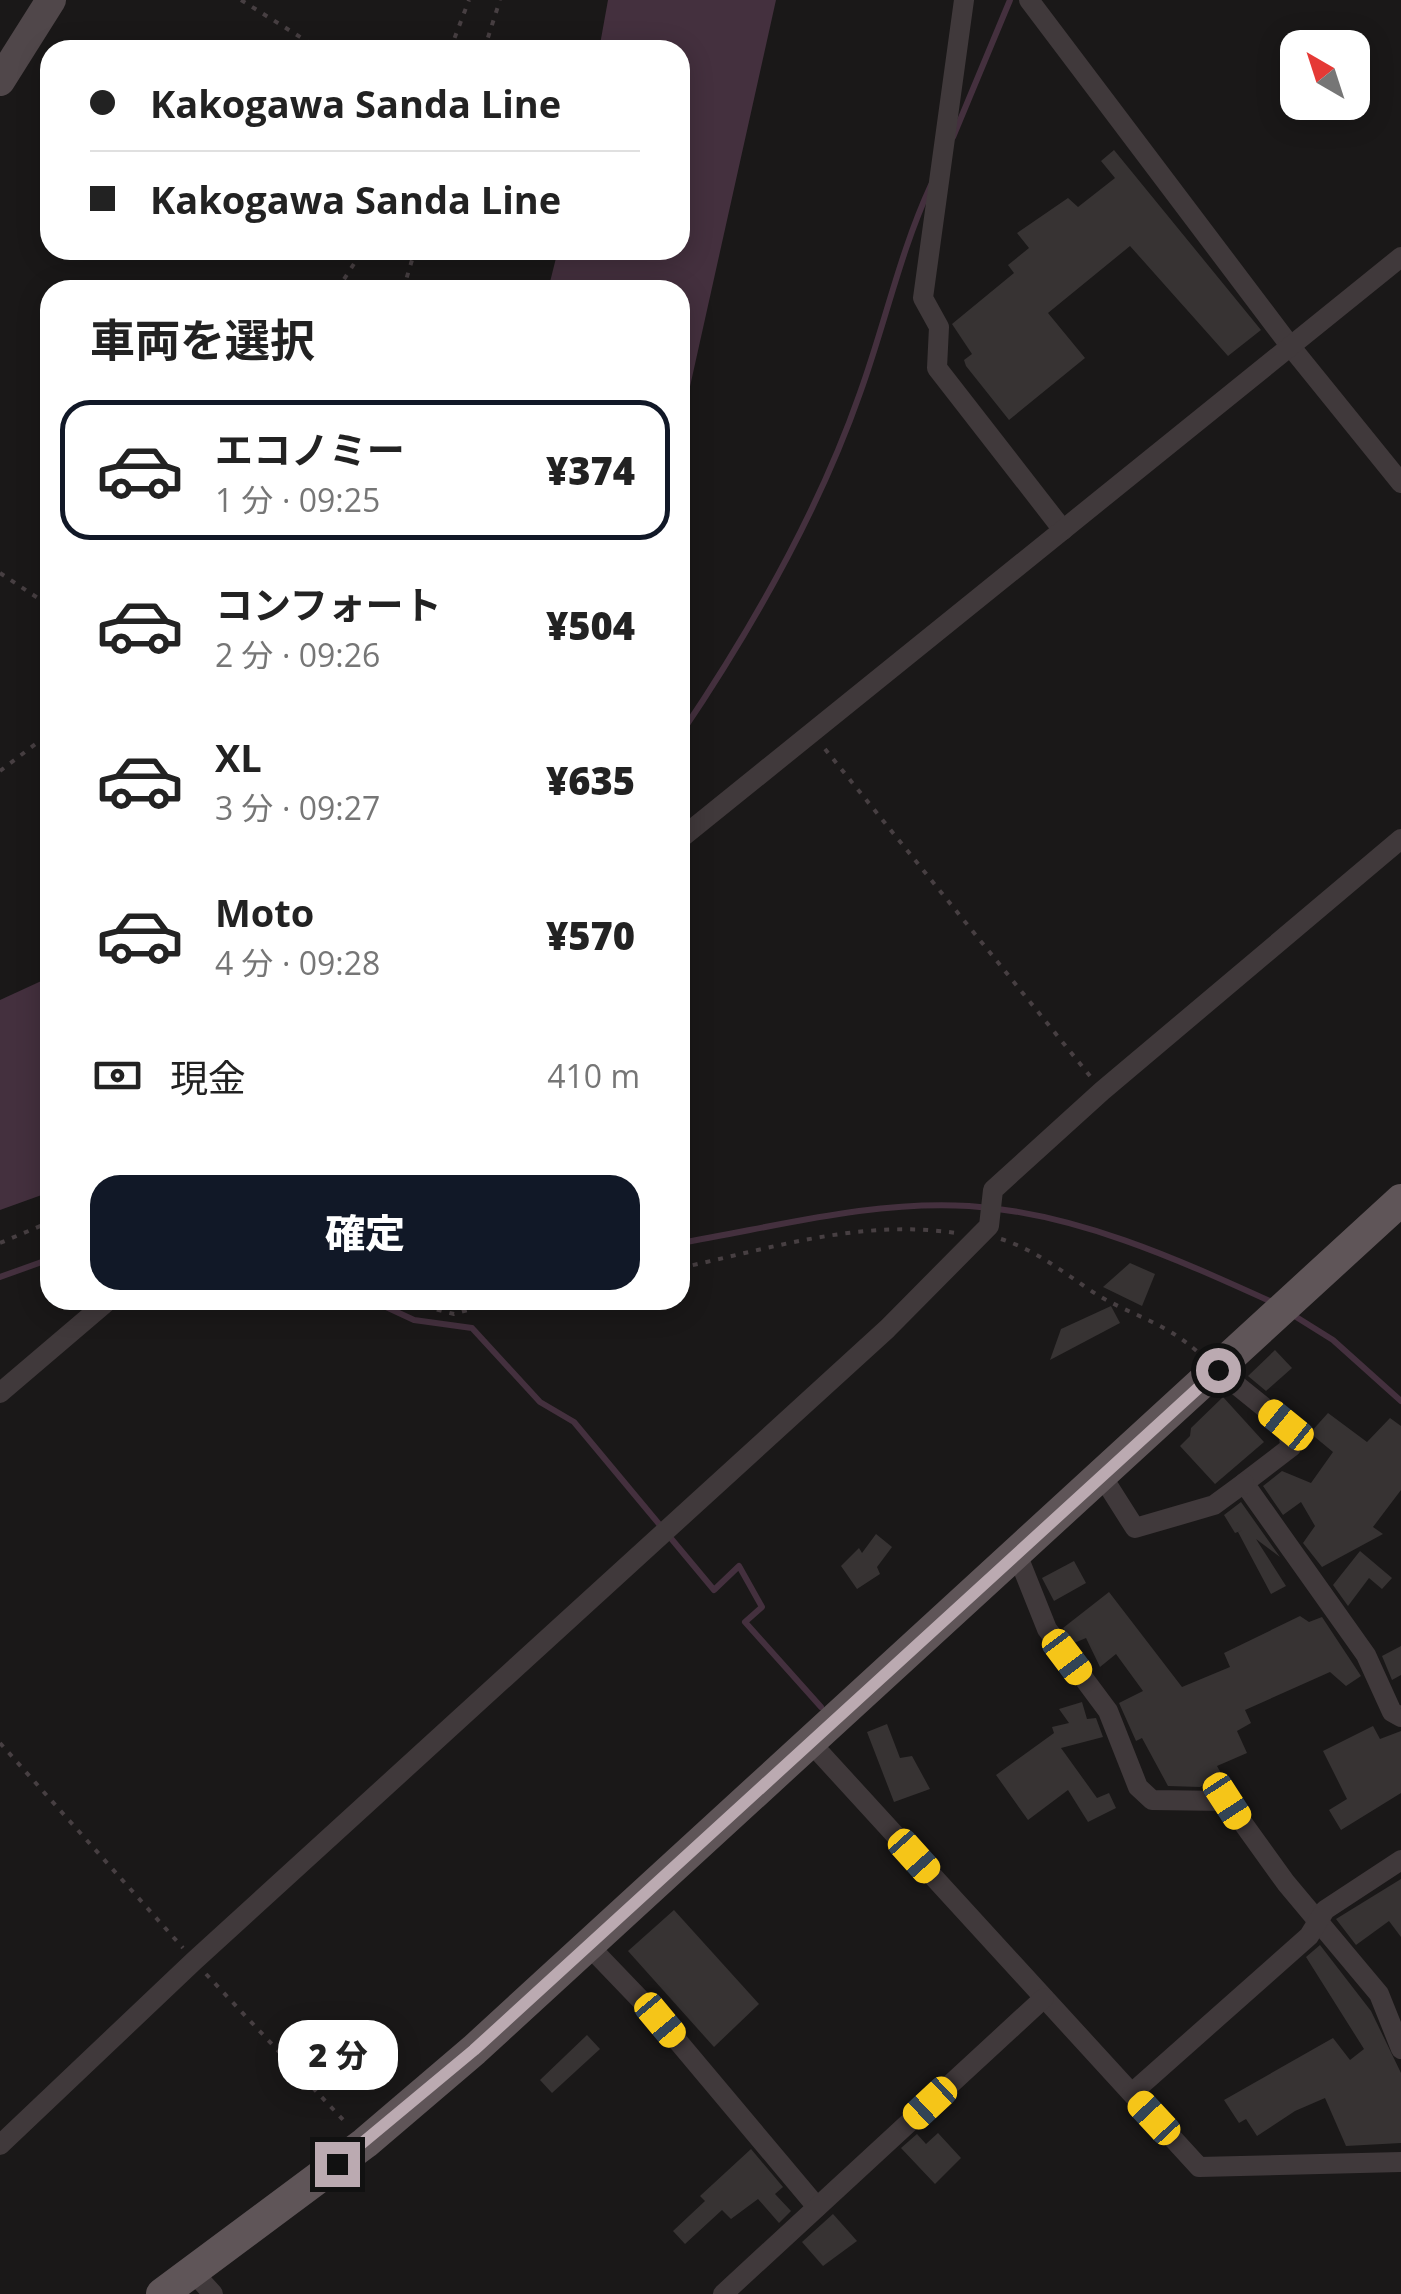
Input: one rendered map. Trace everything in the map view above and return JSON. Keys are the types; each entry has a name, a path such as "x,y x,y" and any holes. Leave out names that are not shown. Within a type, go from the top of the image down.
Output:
{"main road":[{"path":"0,81 51,0"},
{"path":"162,2294 203,2283 366,2143 811,1742 1401,1200"}],"street":[{"path":"964,0 922,298 939,326 937,368 1063,530"},
{"path":"1030,0 1291,347 1401,483"},
{"path":"690,831 1401,257"},
{"path":"0,2145 194,1960 887,1329 982,1234 993,1190 1102,1091 1401,840"},
{"path":"0,1394 98,1310"},
{"path":"1102,1476 1134,1528 1214,1505 1291,1447 1286,1425 1218,1370"},
{"path":"1244,1484 1366,1656 1392,1712 1401,1717"},
{"path":"1017,1554 1047,1630 1108,1711 1138,1787 1152,1800 1227,1801 1318,1922 1379,1994 1401,2050"},
{"path":"811,1742 1199,2166 1401,2162"},
{"path":"1132,2094 1318,1922 1325,1910 1401,1860"},
{"path":"588,1945 660,2020 817,2208"},
{"path":"723,2294 1044,1998"}],"path":[{"path":"241,0 305,40"},
{"path":"454,40 468,0"},
{"path":"487,40 500,0"},
{"path":"0,574 40,600"},
{"path":"812,734 1102,1091"},
{"path":"0,770 40,740"},
{"path":"0,1244 40,1226"},
{"path":"690,1265 755,1248 876,1229 982,1234 1034,1250 1092,1292 1151,1318 1218,1370"},
{"path":"438,1310 454,1314 468,1310"}],"shaded area":[{"path":"608,0 776,0 690,387 690,280 550,280 556,260 690,260 690,40 601,40"},
{"path":"40,982 40,1196 0,1210 0,1000"}],"building":[{"path":"1114,150 1261,330 1228,356 1130,246 1048,313 1085,358 1009,420 966,366 964,360 972,354 952,324 1014,273 1008,265 1029,248 1017,233 1068,198 1078,207 1115,178 1101,161"},
{"path":"1130,1263 1155,1274 1142,1306 1103,1287"},
{"path":"1111,1306 1120,1323 1050,1360 1061,1329"},
{"path":"1275,1350 1292,1368 1266,1391 1248,1376"},
{"path":"1223,1397 1264,1442 1215,1484 1180,1446 1190,1436 1191,1428"},
{"path":"1328,1413 1367,1442 1390,1418 1401,1426 1401,1490 1373,1527 1383,1534 1322,1567 1303,1543 1315,1526 1301,1502 1283,1515 1263,1486 1282,1471 1311,1483 1333,1452 1310,1433"},
{"path":"1241,1502 1280,1557 1256,1539 1286,1586 1271,1594 1238,1532 1243,1530 1235,1533 1224,1515"},
{"path":"876,1534 892,1547 877,1567 880,1574 857,1589 841,1566 859,1548 862,1553"},
{"path":"1360,1551 1392,1578 1382,1589 1369,1578 1348,1606 1333,1585"},
{"path":"1074,1561 1086,1583 1054,1601 1042,1578"},
{"path":"1109,1592 1182,1687 1230,1667 1224,1653 1300,1616 1309,1622 1322,1617 1361,1676 1346,1686 1330,1672 1245,1710 1251,1723 1237,1731 1247,1753 1217,1766 1222,1775 1200,1787 1168,1786 1142,1738 1136,1741 1119,1703 1143,1691 1116,1654 1100,1667 1086,1638 1074,1643 1063,1628"},
{"path":"1401,1646 1401,1675 1392,1680 1382,1656"},
{"path":"1082,1702 1087,1719 1096,1718 1103,1737 1061,1748 1097,1798 1109,1793 1116,1808 1088,1822 1068,1790 1028,1820 996,1775 1054,1733 1052,1727 1069,1723 1059,1709"},
{"path":"887,1724 900,1758 912,1756 930,1789 894,1802 867,1732"},
{"path":"1373,1726 1380,1739 1401,1731 1401,1793 1341,1830 1329,1810 1347,1799 1323,1751"},
{"path":"1401,1879 1401,1937 1389,1921 1356,1945 1336,1919"},
{"path":"674,1910 759,2004 714,2047 628,1951"},
{"path":"1320,1945 1371,2011 1401,2073 1401,2143 1346,2146 1325,2098 1295,2111 1257,2136 1246,2119 1239,2123 1224,2100 1333,2038 1350,2060 1364,2049 1306,1957"},
{"path":"587,2035 600,2049 552,2093 540,2080"},
{"path":"938,2133 961,2158 935,2184 901,2148 917,2134 926,2144"},
{"path":"751,2149 783,2187 775,2194 791,2211 779,2223 758,2199 731,2219 722,2210 685,2244 673,2231 705,2201 700,2196"},
{"path":"833,2214 857,2241 823,2266 802,2242"}],"waterway":[{"path":"953,137 1010,0"},
{"path":"690,719 781,570 824,482 860,393 910,236 931,185"},
{"path":"690,1241 896,1207 1009,1210 1125,1241 1274,1303"},
{"path":"0,1277 40,1263"},
{"path":"392,1310 414,1320 472,1328 540,1402 574,1422 714,1590 739,1566 762,1607 745,1622 821,1707"},
{"path":"1293,1315 1333,1340 1401,1401"}],"route":[{"path":"337,2164 474,2050 1218,1370"}]}
